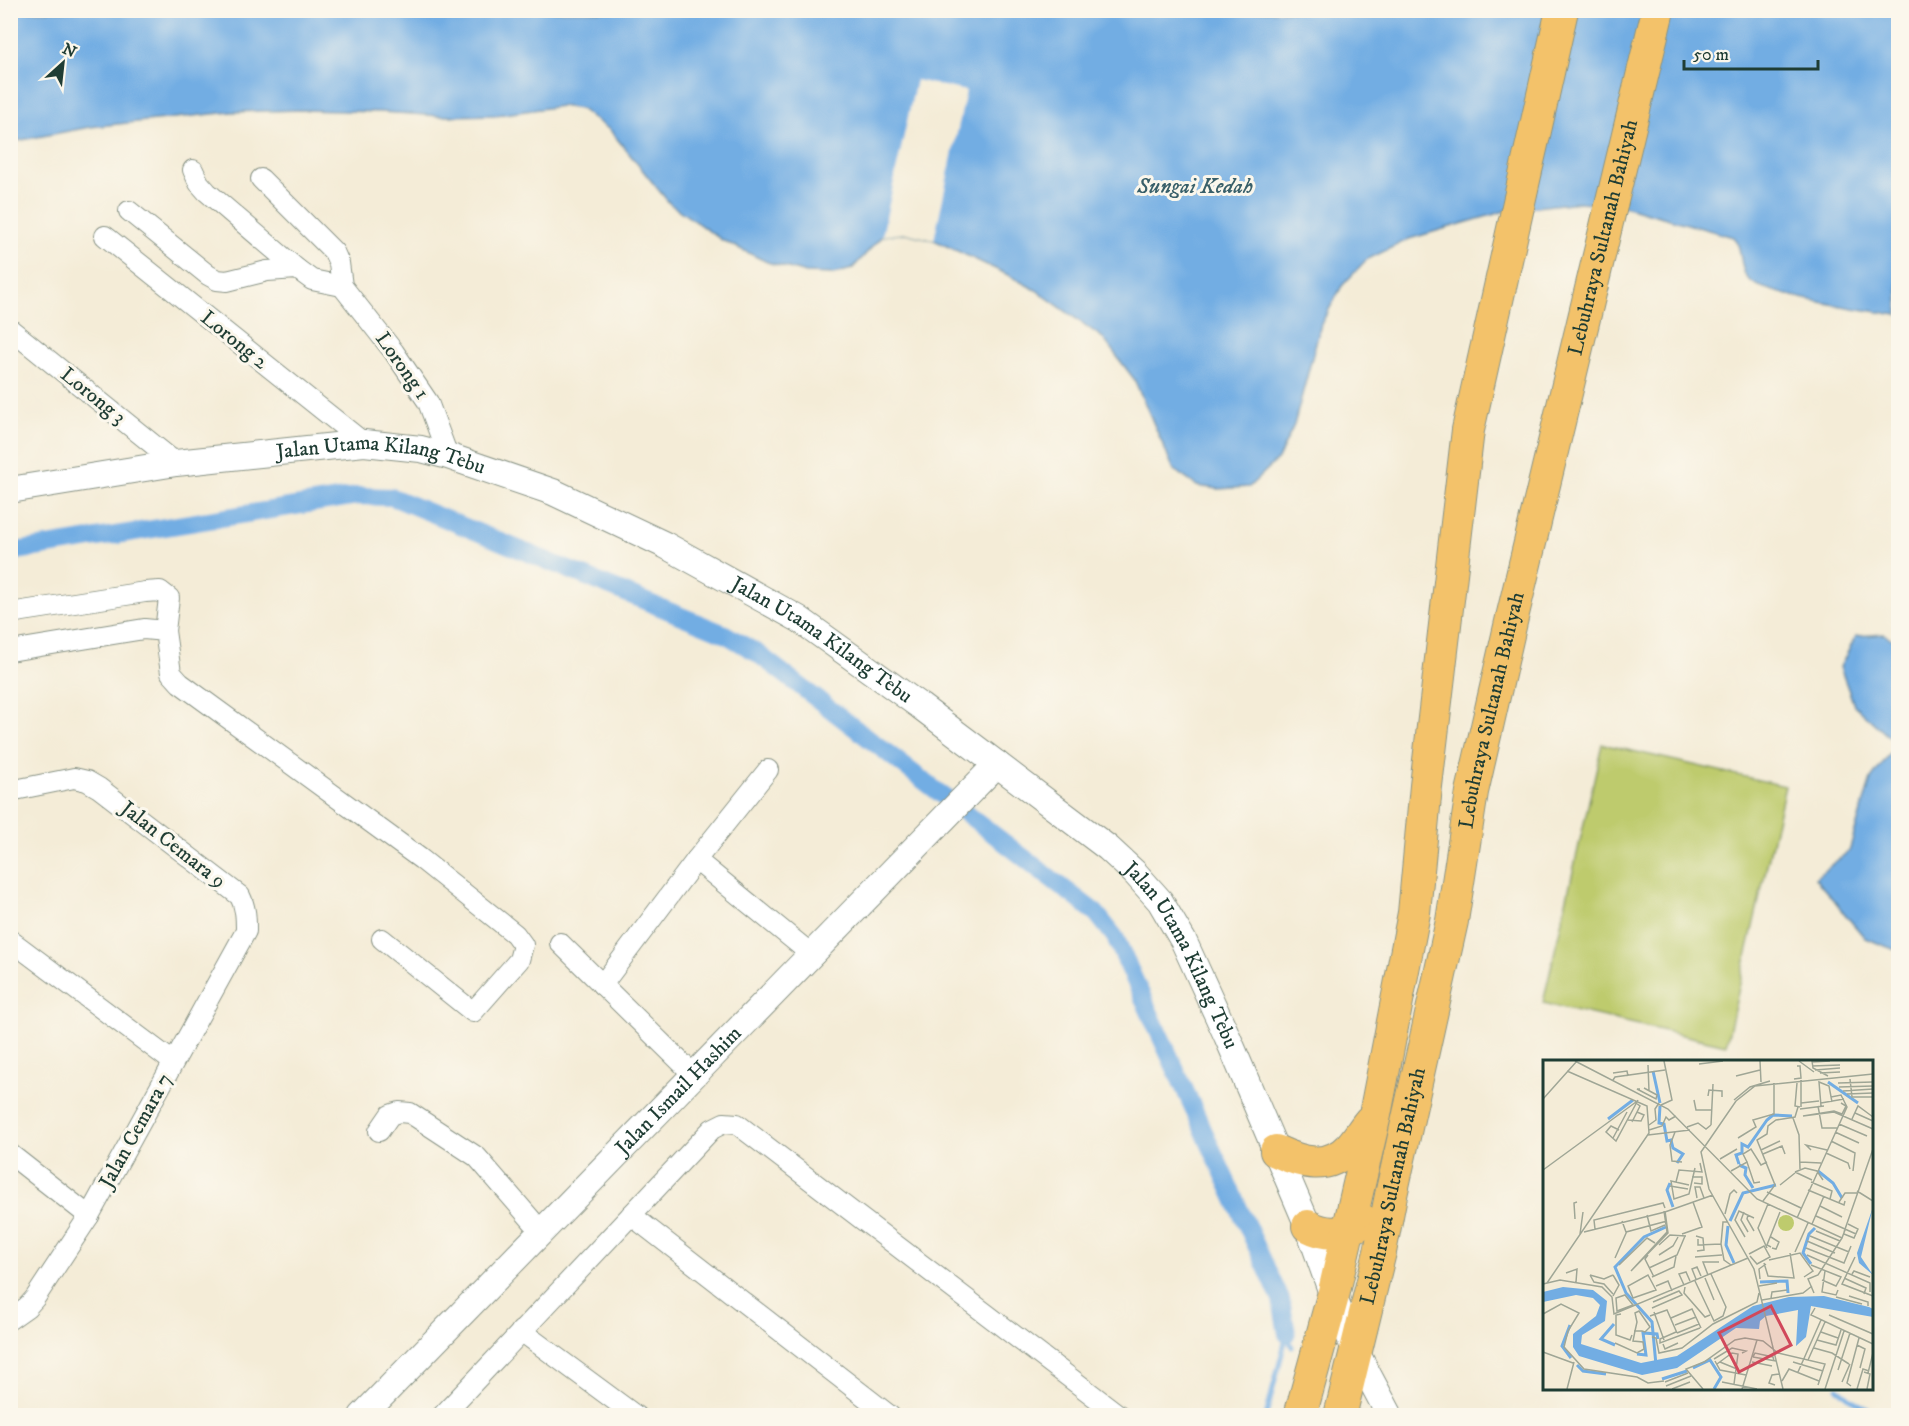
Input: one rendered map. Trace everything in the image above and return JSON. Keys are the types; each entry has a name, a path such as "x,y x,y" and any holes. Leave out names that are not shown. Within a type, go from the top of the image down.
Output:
{"main road":[{"name":"Lebuhraya Sultanah Bahiyah","path":"1300,1416 1333,1296 1376,1115 1414,913 1426,786 1468,430 1562,10"},
{"name":"Lebuhraya Sultanah Bahiyah","path":"1340,1416 1380,1252 1452,921 1472,792 1549,457 1658,10"},
{"path":"1276,1151 1300,1162 1318,1163 1335,1158 1350,1148 1376,1115"},
{"path":"1308,1227 1325,1233 1347,1232 1366,1220 1391,1195"}],"street":[{"path":"193,170 207,192 297,269 312,280 342,285"},
{"name":"Lorong 1","path":"261,179 334,252 339,263 342,285 429,402 448,456"},
{"path":"129,211 217,280 227,281 267,271 297,269"},
{"name":"Lorong 2","path":"105,236 364,443"},
{"name":"Lorong 3","path":"10,329 176,463"},
{"name":"Jalan Utama Kilang Tebu","path":"10,490 176,463 364,443 405,447 448,456 553,492 665,545 800,619 1108,848 1160,901 1192,960 1308,1227 1356,1352 1390,1416"},
{"path":"10,613 146,591 160,591 169,598 165,631 171,672 180,682 421,859 515,934 523,945 519,960 473,1012 382,939"},
{"path":"10,651 144,629 165,631"},
{"name":"Jalan Ismail Hashim","path":"362,1416 997,764"},
{"path":"602,985 696,860 768,770"},
{"name":"Jalan Cemara 9","path":"10,791 74,778 87,781 99,788 240,896 244,905 246,931"},
{"path":"696,860 811,954"},
{"name":"Jalan Cemara 7","path":"10,1319 35,1298 88,1216 246,931"},
{"path":"10,940 173,1062"},
{"path":"560,943 694,1075"},
{"path":"380,1131 390,1115 399,1112 410,1113 421,1118 477,1157 541,1231"},
{"path":"442,1416 712,1129 724,1123 737,1124 1120,1416"},
{"path":"10,1154 88,1216"},
{"path":"631,1215 890,1416"},
{"path":"521,1331 636,1416"}],"green space":[{"path":"1602,744 1785,786 1726,1045 1543,1003"}],"water":[{"name":"Sungai Kedah","path":"10,11 1898,11 1898,315 1796,297 1759,286 1749,280 1743,270 1739,247 1733,237 1620,205 1580,202 1509,210 1409,239 1366,260 1342,286 1321,324 1294,425 1278,459 1249,487 1218,489 1197,486 1174,470 1134,379 1103,338 1036,290 934,240 906,233 882,236 852,269 833,274 806,273 767,262 722,240 670,204 610,130 580,109 561,106 497,115 442,116 302,110 231,112 90,127 11,142"},
{"path":"1885,634 1898,644 1898,951 1865,938 1815,878 1849,851 1871,779 1897,744 1854,705 1840,667 1856,636"}],"pier":[{"path":"916,80 966,91 934,240 906,233 882,236"}],"waterway":[{"path":"10,552 357,496 392,497 725,634 757,653 1096,913 1115,937 1281,1300 1287,1334"},
{"path":"1266,1416 1287,1334"},
{"path":"1287,1335 1292,1347"},
{"path":"1841,1390 1857,1403 1881,1416"}]}
